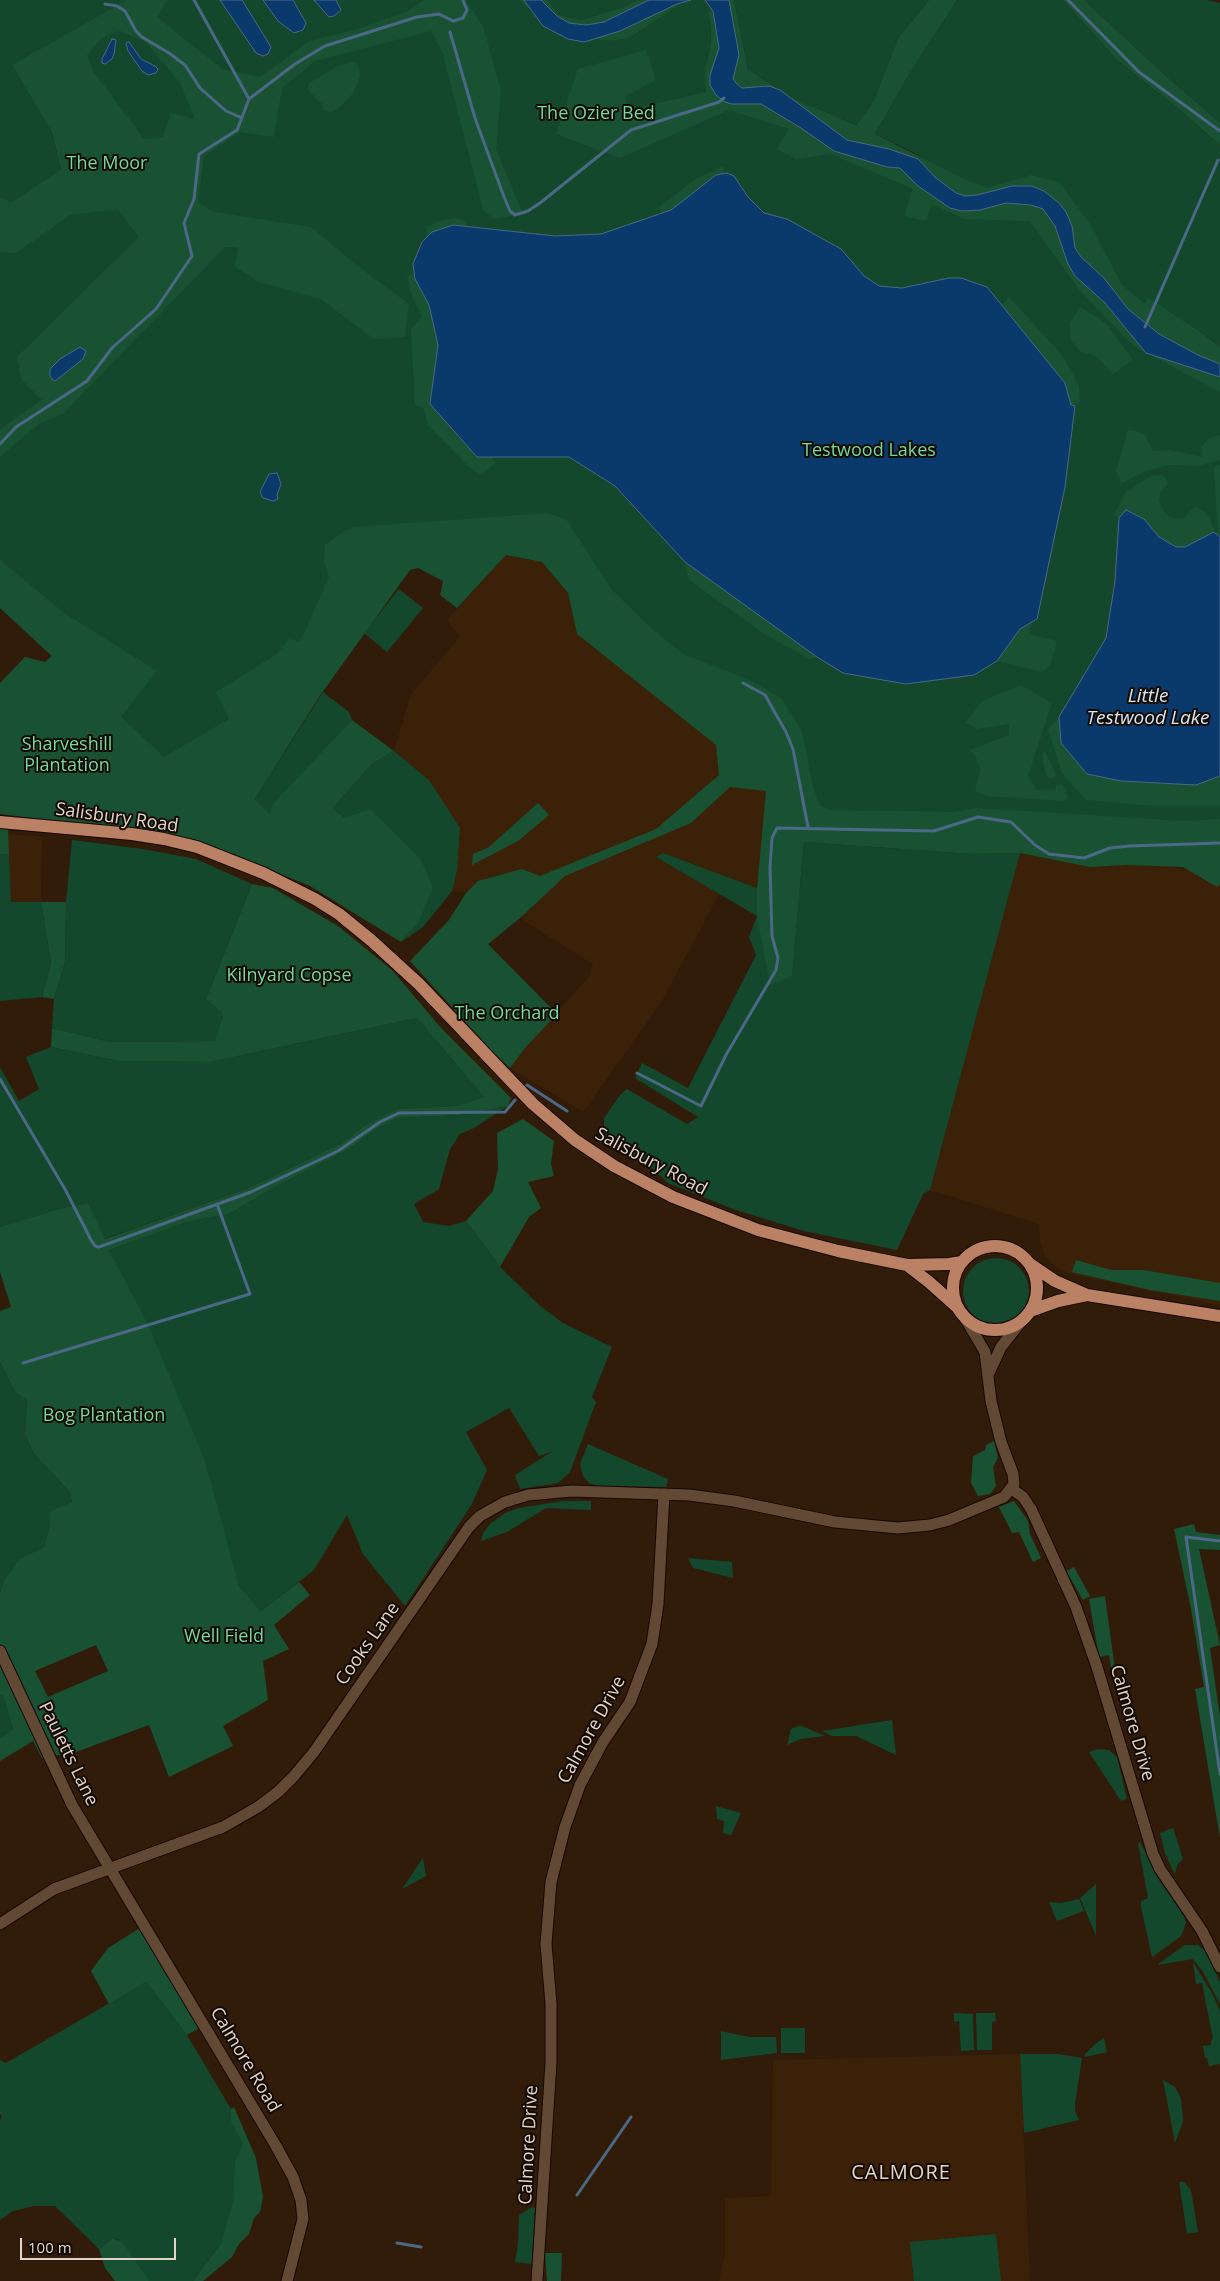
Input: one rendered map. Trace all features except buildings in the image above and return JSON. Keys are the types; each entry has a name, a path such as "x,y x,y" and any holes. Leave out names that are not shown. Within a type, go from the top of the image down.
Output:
{"main road":[{"name":"Salisbury Road","path":"0,822 132,834 164,839 197,847 241,863 289,885 339,914 397,962 533,1104 576,1140 614,1166 673,1197 751,1228 830,1249 907,1265 942,1265 962,1262"},
{"path":"1087,1295 1058,1301 1026,1315 1007,1328 998,1330 980,1328 965,1318 957,1307 952,1288 962,1262 979,1249 1002,1247 1014,1250 1028,1263 1055,1281 1087,1295 1220,1316"},
{"path":"1026,1315 1034,1302 1036,1287 1033,1272 1028,1263"},
{"name":"Salisbury Road","path":"907,1265 957,1307"}],"street":[{"path":"988,1374 1001,1347 1026,1315"},
{"path":"664,1494 734,1501 842,1523 898,1528 930,1525 963,1515 1004,1497 1014,1484 1013,1474 995,1418 985,1352 965,1318"},
{"name":"Calmore Drive","path":"1012,1489 1023,1497 1031,1509 1080,1615 1153,1854 1160,1869 1202,1931 1220,1967"},
{"name":"Cooks Lane","path":"0,1924 54,1889 224,1827 264,1802 294,1776 328,1733 460,1540 480,1516 518,1498 547,1492 664,1494"},
{"name":"Calmore Drive","path":"537,2281 551,2062 551,2004 546,1944 551,1882 565,1827 580,1785 603,1742 630,1702 652,1644 658,1604 664,1494"},
{"name":"Pauletts Lane","path":"0,1651 69,1799 110,1869"},
{"name":"Calmore Road","path":"110,1869 293,2177 301,2200 303,2219 287,2281"}],"shaded area":[{"path":"506,555 542,562 568,593 577,634 767,785 757,888 663,853 657,857 719,894 662,1001 583,1112 510,1068 525,1048 588,978 593,964 529,924 490,895 452,891 457,871 429,780 394,751 411,694 460,637 447,620"},
{"path":"8,834 42,837 41,902 11,902"},
{"path":"1024,836 1220,877 1220,1305 1075,1275 1057,1268 1045,1257 1040,1239 1039,1224 930,1190"},
{"path":"1020,2054 1030,2281 719,2281 725,2254 725,2198 771,2196 773,2060"}],"green space":[{"name":"Testwood Lakes","path":"0,0 519,0 544,23 631,37 687,0 711,0 713,2 708,12 711,31 710,47 705,68 925,158 875,134 908,76 957,0 1063,0 1117,60 1220,145 1220,347 1201,332 1148,299 1220,363 1220,838 786,822 783,749 535,534 416,562 209,834 0,703 52,656 0,608 0,216 105,156 12,65 52,133 61,169 11,204 0,196"},
{"name":"The Moor","path":"127,0 167,0 157,17 222,69 260,77 309,41 355,30 408,11 424,0 465,0 483,26 501,91 496,149 523,214 494,219 483,210 443,54 431,31 315,61 282,88 274,137 240,132 204,156 198,202 214,212 311,227 355,264 409,304 405,337 374,339 321,299 259,282 235,267 238,247 225,247 64,413 41,423 0,457 0,429 42,400 21,379 17,357 139,237 118,209 70,215 16,253 0,252 0,196 11,203 61,169 52,133 12,65","holes":["120,31 146,42 180,83 195,119 171,113 163,137 144,139 93,71 87,55 107,35"]},
{"path":"519,0 548,0 559,15 582,20 623,7 637,0 687,0 631,37 611,41 582,37 544,23"},
{"path":"548,0 637,0 623,7 582,20 559,15"},
{"name":"The Ozier Bed","path":"711,0 734,0 748,69 790,97 856,125 873,102 898,38 929,0 957,0 908,76 875,134 966,180 987,188 1031,175 1059,182 1090,224 1122,285 1145,304 1148,298 1201,332 1220,347 1220,392 1134,346 1080,291 1030,221 964,219 932,204 925,221 904,216 913,189 831,154 796,159 777,149 789,129 729,110 620,158 556,134 578,69 646,50 656,80 624,97 629,110 706,92 705,68 710,47 711,31 708,12 713,2"},
{"path":"734,0 929,0 898,38 873,102 856,125 790,97 748,69"},
{"path":"1063,0 1084,0 1220,123 1220,145 1117,60"},
{"path":"1084,0 1207,0 1220,3 1220,123 1165,75"},
{"path":"355,62 358,66 360,76 353,93 340,107 331,112 323,110 322,104 307,89 309,83 336,67"},
{"path":"723,166 724,173 716,175 671,210 662,213 659,207 696,179"},
{"path":"456,218 466,221 467,227 453,225 432,232 427,237 426,227 439,221"},
{"path":"414,273 429,305 438,345 430,404 477,457 491,457 495,463 481,475 469,467 428,425 423,408 415,404 411,329 422,317 412,296 407,276"},
{"path":"1009,297 1062,355 1079,386 1080,402 1071,405 1065,383 1001,306"},
{"path":"1080,307 1106,323 1133,360 1113,374 1096,356 1081,352 1070,339 1070,323"},
{"path":"1128,430 1144,433 1153,451 1171,450 1202,457 1201,447 1208,439 1220,435 1220,460 1198,466 1169,465 1146,471 1122,483 1116,471"},
{"path":"1220,465 1220,537 1218,534 1214,467"},
{"path":"1163,475 1168,484 1161,491 1159,500 1165,514 1174,519 1184,518 1195,506 1205,512 1214,532 1185,547 1176,547 1159,537 1144,519 1126,510 1119,518 1114,515 1125,493 1151,476"},
{"name":"Sharveshill Plantation","path":"547,513 566,519 612,590 651,628 683,654 752,681 782,699 802,731 814,791 821,806 831,810 954,812 977,808 1183,821 1220,819 1220,884 1217,887 1183,867 1127,865 1090,867 1020,853 972,854 804,842 792,976 770,985 757,916 757,888 766,791 730,787 691,823 565,876 520,918 488,944 557,1014 525,1048 510,1068 491,1050 410,961 449,920 466,893 478,881 522,869 540,876 656,829 719,775 716,745 577,634 568,593 542,562 506,555 457,608 440,595 443,581 418,568 410,570 319,697 255,799 270,814 272,805 352,720 394,751 372,764 333,808 344,818 370,809 421,860 433,887 418,924 401,942 310,886 204,843 164,835 0,814 0,683 25,657 45,662 52,656 0,608 0,560 64,613 157,671 121,717 164,757 229,719 216,692 277,654 289,639 298,641 302,638 329,577 324,561 325,545 343,532 354,527"},
{"path":"685,562 817,657 810,659 764,634 688,579"},
{"path":"399,589 423,608 387,652 364,633"},
{"path":"1032,622 1029,634 1057,641 1050,666 1042,672 997,661 1020,629"},
{"path":"1021,685 1052,703 1028,776 1037,790 1056,790 1056,785 1062,784 1068,798 1064,801 987,796 978,793 975,789 980,770 976,757 970,750 1009,735 1009,724 977,729 966,723 982,701"},
{"path":"323,692 349,712 352,720 270,814 255,799"},
{"path":"1059,717 1061,743 1087,774 1121,781 1196,785 1220,776 1220,806 1156,806 1086,800 1062,773 1048,730"},
{"path":"394,751 429,780 460,828 457,871 452,891 423,927 401,942 418,924 344,818 333,808 372,764"},
{"path":"1045,751 1056,775 1053,778 1047,777 1045,772 1042,754"},
{"path":"538,803 549,815 518,841 472,865 473,854 489,847"},
{"path":"0,828 8,829 9,855 0,854"},
{"path":"72,840 143,849 196,859 252,884 206,999 223,1014 215,1041 110,1042 52,1028 54,999 65,962 66,902"},
{"path":"804,842 972,854 1020,853 930,1190 923,1194 897,1250 804,1231 733,1209 668,1183 653,1169 625,1151 610,1146 604,1138 604,1118 620,1095 627,1089 687,1124 698,1117 635,1078 642,1063 688,1088 756,955 749,937 757,916 792,975"},
{"path":"663,853 757,888 757,916 656,857"},
{"path":"0,854 9,855 11,902 41,902 51,963 42,997 0,1001"},
{"path":"252,884 273,888 338,926 392,970 442,1029 511,1098 508,1106 461,1115 397,1118 378,1128 349,1149 275,1187 229,1214 187,1222 109,1250 149,1327 205,1461 239,1586 261,1611 299,1582 310,1595 274,1625 289,1649 263,1661 268,1700 223,1726 233,1746 169,1777 149,1725 76,1752 42,1758 33,1741 0,1761 0,1738 13,1729 3,1695 0,1695 0,1593 4,1580 19,1559 44,1547 50,1524 49,1512 72,1502 69,1491 34,1454 25,1435 27,1400 15,1392 0,1362 0,1311 11,1307 0,1272 0,1227 58,1209 88,1203 105,1239 248,1188 344,1142 365,1125 397,1109 457,1106 484,1097 417,1018 210,1062 118,1061 51,1047 52,1028 110,1042 215,1041 223,1014 206,999","holes":["96,1645 108,1671 48,1697 35,1671"]},
{"path":"41,902 66,902 65,962 54,999 42,997 51,963"},
{"path":"417,1018 484,1097 457,1106 397,1109 365,1125 344,1142 248,1188 104,1239 88,1203 58,1209 0,1227 0,1067 19,1101 39,1089 26,1057 51,1047 118,1061 210,1062"},
{"path":"508,1106 474,1128 460,1134 450,1149 439,1189 414,1204 423,1222 449,1226 466,1221 500,1267 539,1305 563,1323 612,1347 592,1397 596,1402 570,1472 558,1483 520,1489 515,1475 553,1451 539,1456 509,1408 466,1432 487,1470 472,1504 405,1606 363,1554 347,1515 314,1570 261,1611 239,1586 225,1538 109,1250 187,1222 229,1214 275,1187 349,1149 378,1128 397,1118 461,1115"},
{"path":"523,1119 554,1141 551,1164 554,1176 528,1182 541,1208 529,1217 500,1267 466,1221 493,1191 498,1169 497,1133"},
{"path":"996,1258 1009,1261 1019,1268 1026,1278 1029,1291 1026,1304 1019,1314 1009,1321 996,1324 983,1321 973,1314 966,1304 963,1291 966,1278 973,1268 983,1261"},
{"path":"1076,1260 1111,1270 1143,1270 1220,1283 1220,1301 1150,1290 1072,1272"},
{"path":"0,1362 15,1392 27,1399 25,1435 34,1454 69,1491 72,1502 50,1524 44,1547 19,1559 4,1580 0,1593"},
{"path":"994,1441 998,1458 993,1467 996,1486 990,1494 978,1496 971,1483 973,1456 985,1450 986,1445"},
{"path":"588,1444 668,1479 666,1487 597,1486 589,1483 583,1476 580,1464"},
{"path":"563,1501 591,1501 591,1510 546,1508 507,1532 481,1541 483,1533 490,1524 505,1513 519,1508"},
{"path":"1014,1501 1028,1521 1030,1534 1041,1558 1033,1562 1019,1532 1012,1533 999,1507"},
{"path":"1194,1524 1196,1532 1220,1535 1220,1550 1199,1549 1220,1645 1210,1648 1220,1716 1220,1838 1195,1689 1204,1687 1191,1609 1174,1529"},
{"path":"688,1558 732,1562 733,1578 693,1568"},
{"path":"1074,1567 1090,1596 1083,1600 1066,1571"},
{"path":"1105,1596 1117,1684 1114,1685 1109,1655 1099,1657 1089,1599"},
{"path":"0,1695 3,1695 13,1729 0,1738"},
{"path":"892,1720 896,1755 856,1736 832,1736 822,1731"},
{"path":"798,1726 825,1736 801,1739 787,1745 791,1729"},
{"path":"1098,1749 1109,1750 1117,1757 1127,1799 1121,1801 1089,1752"},
{"path":"716,1806 741,1813 731,1835 723,1833 724,1821 717,1819"},
{"path":"1173,1828 1183,1859 1177,1865 1175,1875 1165,1853 1160,1833"},
{"path":"1140,1842 1158,1878 1184,1916 1186,1923 1181,1936 1152,1957 1141,1907 1141,1901 1148,1898 1138,1843"},
{"path":"423,1858 426,1876 402,1889"},
{"path":"1096,1884 1096,1936 1080,1898"},
{"path":"1079,1899 1084,1911 1057,1921 1049,1902 1061,1903"},
{"path":"140,1928 199,2028 187,2035 146,1982 109,2004 91,1971 108,1948"},
{"path":"1185,1945 1198,1945 1206,1952 1220,1982 1220,2004 1203,1972 1193,1959 1158,1965"},
{"path":"1193,1962 1213,1995 1220,2011 1220,2064 1209,2066 1207,2058 1205,2058 1203,2046 1211,2045 1211,2040 1213,2039 1202,1983 1196,1984"},
{"path":"146,1982 187,2035 231,2109 251,2157 247,2207 193,2281 143,2281 117,2239 113,2238 99,2249 55,2206 34,2206 13,2211 0,2220 0,2120 2,2116 0,2114 0,2060 6,2063"},
{"path":"954,2013 973,2014 974,2050 961,2051 959,2021 954,2022"},
{"path":"976,2013 995,2013 996,2021 992,2022 992,2050 977,2050"},
{"path":"781,2028 805,2028 805,2053 781,2053"},
{"path":"721,2031 749,2037 776,2037 777,2053 721,2060"},
{"path":"1104,2038 1107,2052 1085,2057 1085,2054 1095,2044"},
{"path":"1020,2054 1059,2054 1082,2058 1075,2104 1075,2111 1079,2120 1024,2133"},
{"path":"1163,2080 1175,2087 1181,2098 1183,2122 1175,2143"},
{"path":"234,2107 256,2158 263,2197 260,2212 254,2218 249,2234 239,2244 232,2257 203,2281 193,2281 221,2243 233,2202 235,2162 243,2144 231,2121 231,2109"},
{"path":"1179,2182 1184,2182 1191,2190 1198,2232 1187,2234"},
{"path":"532,2207 535,2208 532,2264 515,2262 519,2215"},
{"path":"996,2234 1001,2281 914,2281 910,2242"},
{"path":"113,2238 123,2243 149,2281 115,2281 105,2268 99,2249"},
{"path":"545,2253 562,2253 561,2281 547,2281"}],"water":[{"path":"220,0 242,0 271,47 268,54 263,56 256,53"},
{"path":"263,0 293,0 306,23 303,30 294,33 278,21"},
{"path":"314,0 336,0 341,10 334,16 329,17"},
{"path":"524,0 541,0 557,16 569,23 586,25 604,22 649,0 691,0 677,4 620,31 584,42 568,39 543,26"},
{"path":"705,0 729,0 739,55 733,79 742,88 769,86 780,90 847,140 889,149 918,159 936,178 956,193 965,196 977,195 1012,186 1032,186 1044,191 1059,203 1066,212 1072,226 1075,248 1081,257 1104,278 1128,309 1159,334 1198,355 1220,364 1220,377 1146,353 1105,303 1075,276 1068,264 1055,226 1043,209 1031,205 1006,203 980,210 962,211 950,208 918,186 900,168 887,167 834,151 761,104 732,104 725,102 716,95 710,85 710,75 719,48 713,11"},
{"path":"112,39 116,40 112,59 105,64 102,63 102,59"},
{"path":"129,42 141,59 158,69 156,73 148,75 142,71 128,51 126,43"},
{"path":"727,173 734,176 748,197 764,213 787,219 841,249 864,276 879,286 902,288 949,278 961,278 987,287 1065,383 1071,405 1075,406 1065,487 1037,619 1020,629 997,661 974,675 906,684 843,673 817,657 685,562 615,486 569,457 477,457 430,404 438,345 429,305 415,279 413,264 422,242 432,232 453,225 555,236 601,234 671,210 716,175"},
{"path":"80,347 86,351 83,359 55,381 53,380 50,376 50,369 60,359"},
{"path":"277,473 281,484 277,495 278,499 273,501 263,498 260,492 269,474"},
{"name":"Little Testwood Lake","path":"1126,510 1144,519 1159,537 1176,547 1185,547 1214,532 1220,537 1220,776 1196,785 1121,781 1087,774 1061,743 1059,717 1106,638 1115,581 1119,518"}],"waterway":[{"path":"0,444 16,427 87,381 112,348 156,309 192,256 184,223 194,199 199,154 237,130 249,99 194,0"},
{"path":"249,99 295,64 325,46 417,17 439,14 453,21 463,18 467,10 463,0"},
{"path":"1068,0 1139,72 1220,131"},
{"path":"105,4 117,6 125,11 136,31 142,37 185,65 200,88 226,111 242,118"},
{"path":"450,32 475,118 504,197 510,211 515,215 528,211 540,203 631,130 719,102 724,98"},
{"path":"1145,327 1218,160"},
{"path":"743,683 765,695 786,732 793,749 808,827"},
{"path":"637,1073 701,1106 726,1055 776,970 778,958 772,936 770,867 772,838 777,828 934,831 978,817 1011,822 1035,845 1049,854 1084,858 1110,848 1220,843"},
{"path":"0,1079 66,1191 91,1240 95,1246 99,1247 251,1192 338,1151 380,1122 399,1113 505,1112 515,1100"},
{"path":"527,1085 567,1111"},
{"path":"23,1363 250,1294 217,1204"},
{"path":"1220,1541 1186,1537 1220,1774"},
{"path":"577,2195 631,2117"},
{"path":"397,2243 421,2247"}],"district":[{"name":"CALMORE","path":"901,2173"}],"park label":[{"name":"Kilnyard Copse","path":"289,976"},
{"name":"The Orchard","path":"507,1014"},
{"name":"Bog Plantation","path":"104,1416"},
{"name":"Well Field","path":"224,1637"}]}
